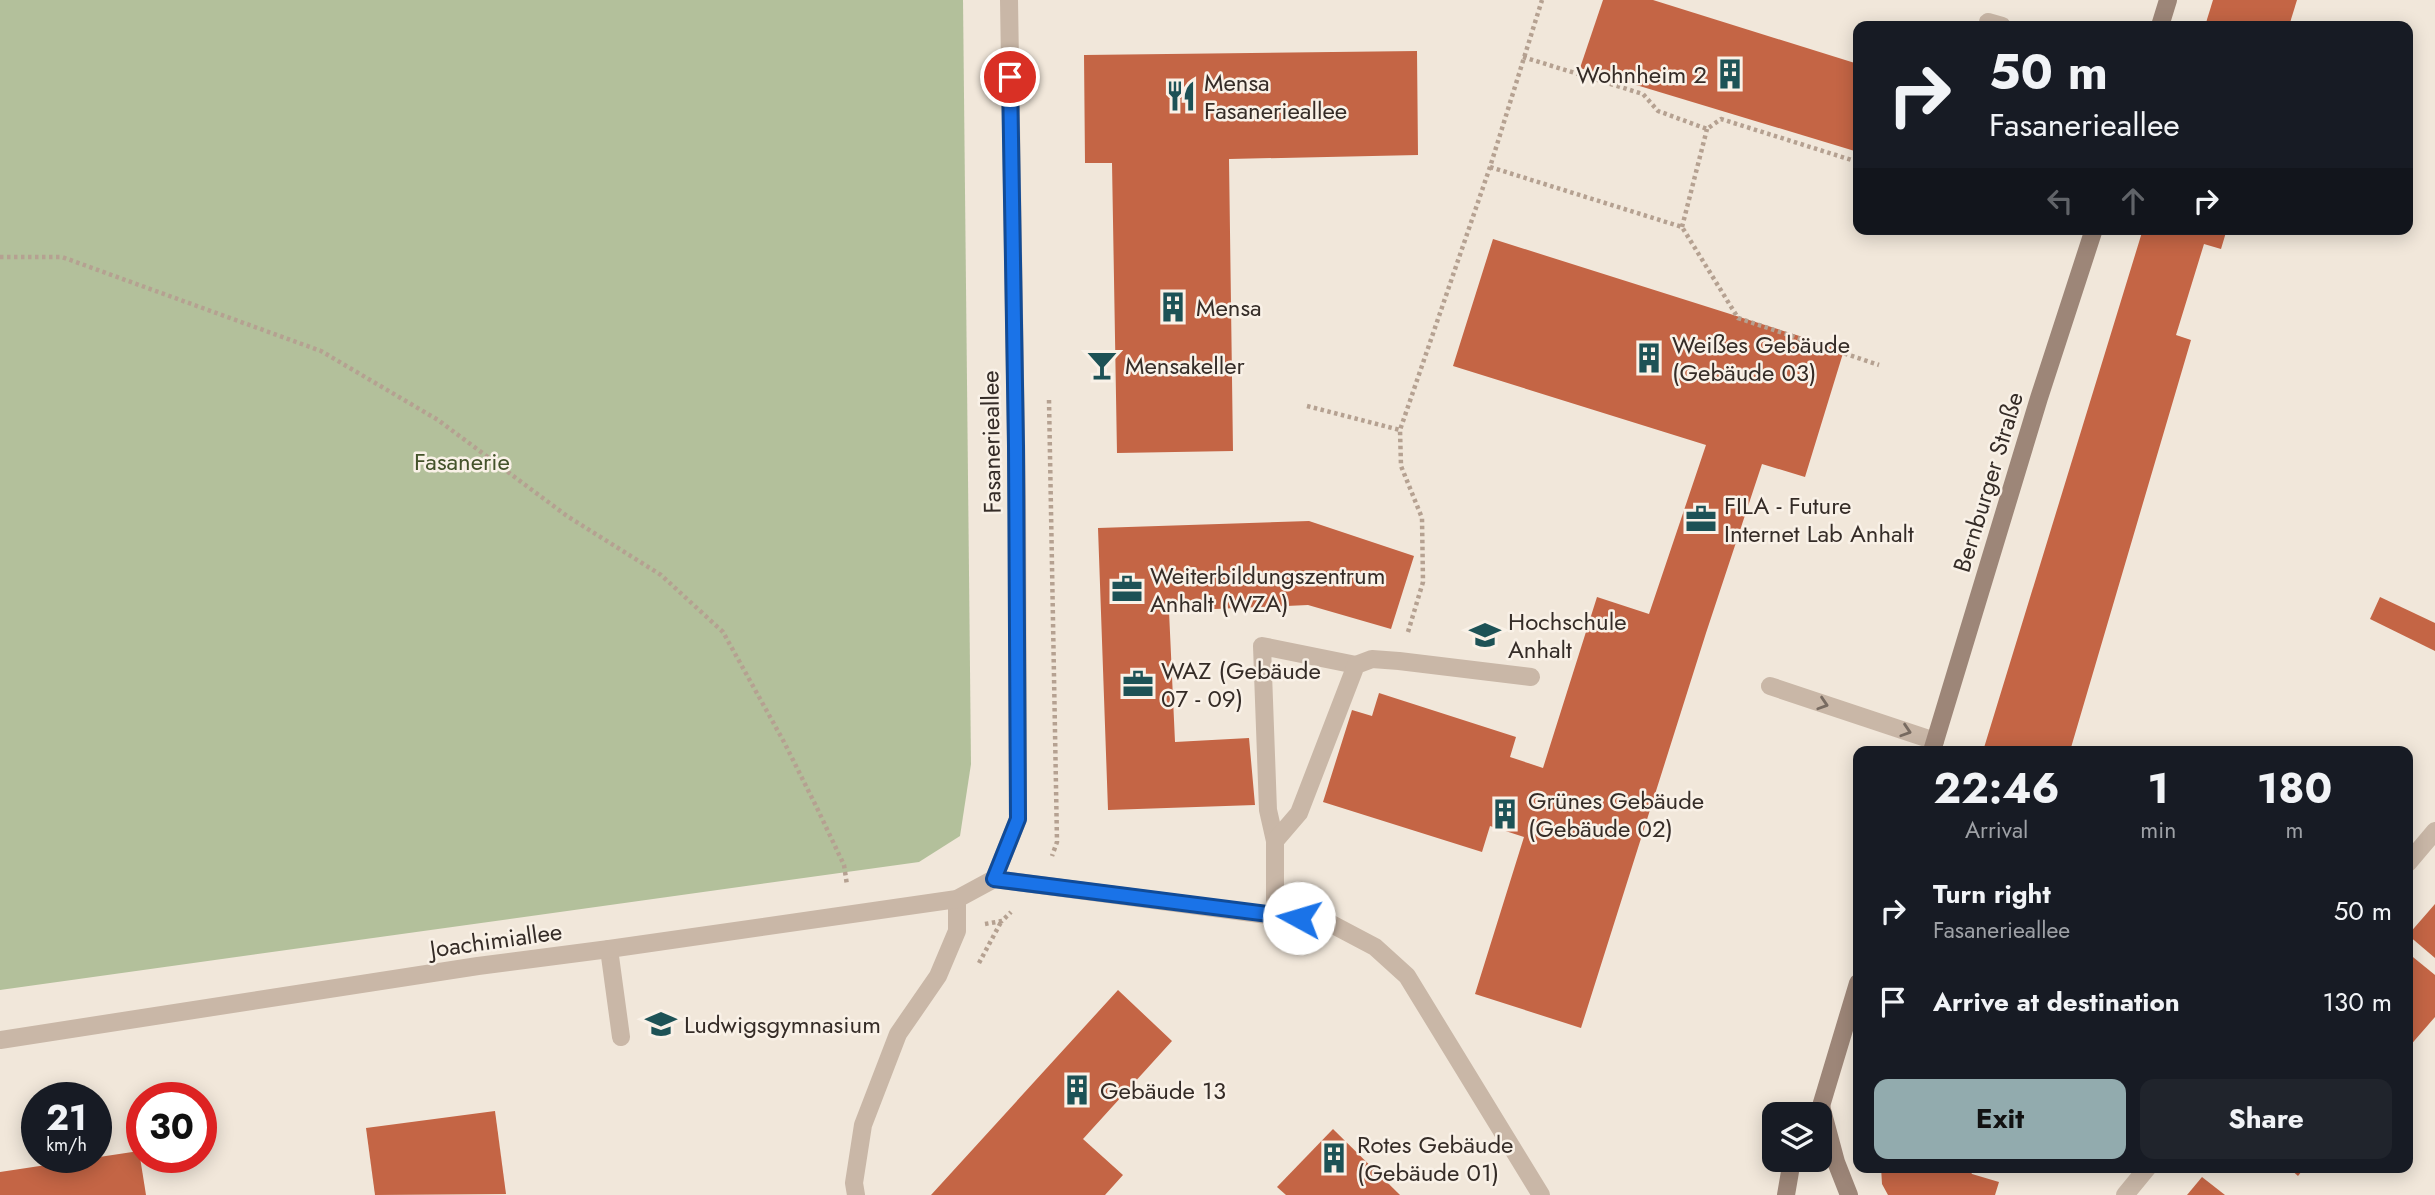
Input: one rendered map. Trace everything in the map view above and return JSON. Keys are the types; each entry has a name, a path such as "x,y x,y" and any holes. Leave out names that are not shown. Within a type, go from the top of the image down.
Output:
{"main road":[{"path":"2162,21 2168,0"},
{"name":"Bernburger Straße","path":"1934,746 2039,398 2092,235"},
{"path":"1821,1102 1853,999"},
{"path":"1832,1150 1849,1195"},
{"path":"1786,1195 1790,1172"}],"street":[{"name":"Fasanerieallee","path":"994,879 1018,819 1009,0"},
{"path":"1275,916 1275,841 1268,810 1262,646 1356,665 1372,659 1531,677"},
{"path":"1275,841 1298,813 1356,665"},
{"path":"1770,687 1934,746"},
{"path":"2413,857 2435,831"},
{"path":"994,879 1275,916 1322,919 1375,947 1407,976 1541,1195"},
{"name":"Joachimiallee","path":"0,1041 478,966 957,899 994,879"},
{"path":"856,1195 854,1183 863,1125 898,1034 938,976 957,931 957,899"},
{"path":"609,949 621,1037"},
{"path":"2125,1195 2143,1173"}],"path":[{"path":"1399,661 1423,582 1422,518 1401,466 1400,430 1490,167 1542,0"},
{"path":"1523,57 1643,94 1658,111 1707,129"},
{"path":"1682,227 1707,129 1721,119 1853,160"},
{"path":"1490,167 1682,227 1738,318 1879,365"},
{"path":"0,257 62,257 321,351 438,420 567,516 661,575 723,632 784,742 844,865 852,914"},
{"path":"978,965 1002,921 1040,886 1057,842 1049,389"},
{"path":"1307,406 1400,430"},
{"path":"957,931 1002,921"}],"green space":[{"name":"Fasanerie","path":"0,0 963,0 971,764 960,836 919,862 0,990"}],"building":[{"name":"Wohnheim 2","path":"1603,0 1653,0 1853,62 1853,150 1580,68"},
{"path":"2213,0 2297,0 2291,21 2207,21"},
{"name":"Mensa","path":"1417,51 1418,155 1229,159 1233,451 1117,453 1112,163 1085,163 1084,55"},
{"path":"2141,235 2225,235 2221,249 2204,244 2176,335 2191,340 2071,746 1985,746"},
{"path":"1493,239 1844,350 1805,477 1762,464 1581,1028 1475,994 1524,837 1490,826 1482,852 1323,802 1352,710 1372,716 1379,693 1516,737 1510,757 1543,768 1597,597 1649,614 1706,445 1453,366"},
{"name":"WAZ (Gebäude 07 - 09)","path":"1309,521 1414,556 1391,629 1308,605 1169,611 1175,742 1249,738 1255,805 1108,810 1098,528"},
{"path":"2380,597 2435,623 2435,651 2370,619"},
{"path":"2435,904 2435,958 2413,939 2413,929"},
{"path":"2413,957 2435,975 2435,1017 2413,1042"},
{"name":"Gebäude 13","path":"1118,990 1172,1041 1083,1139 1123,1175 1105,1195 931,1195"},
{"path":"495,1111 506,1194 375,1195 366,1128"},
{"name":"Rotes Gebäude (Gebäude 01)","path":"1333,1129 1400,1195 1286,1195 1277,1187"},
{"path":"126,1153 126,1173 142,1173 146,1195 0,1195 0,1172 21,1169 21,1173 112,1173 112,1155"},
{"path":"1881,1173 1971,1173 1999,1182 1995,1195 1888,1195 1882,1184"},
{"path":"2202,1177 2225,1195 2187,1195"}],"place":[{"name":"Wohnheim 2","path":"1730,74"},
{"name":"Mensa Fasanerieallee","path":"1181,96"},
{"name":"Mensa","path":"1173,307"},
{"name":"Weißes Gebäude (Gebäude 03)","path":"1649,358"},
{"name":"Mensakeller","path":"1102,365"},
{"name":"FILA - Future Internet Lab Anhalt","path":"1701,519"},
{"name":"Weiterbildungszentrum Anhalt (WZA)","path":"1127,589"},
{"name":"Hochschule Anhalt","path":"1485,635"},
{"name":"WAZ (Gebäude 07 - 09)","path":"1138,684"},
{"name":"Grünes Gebäude (Gebäude 02)","path":"1505,814"},
{"name":"Ludwigsgymnasium","path":"661,1024"},
{"name":"Gebäude 13","path":"1077,1090"},
{"name":"Rotes Gebäude (Gebäude 01)","path":"1334,1158"}],"route":[{"path":"1010,77 1018,819 994,879 1299,918"}]}
